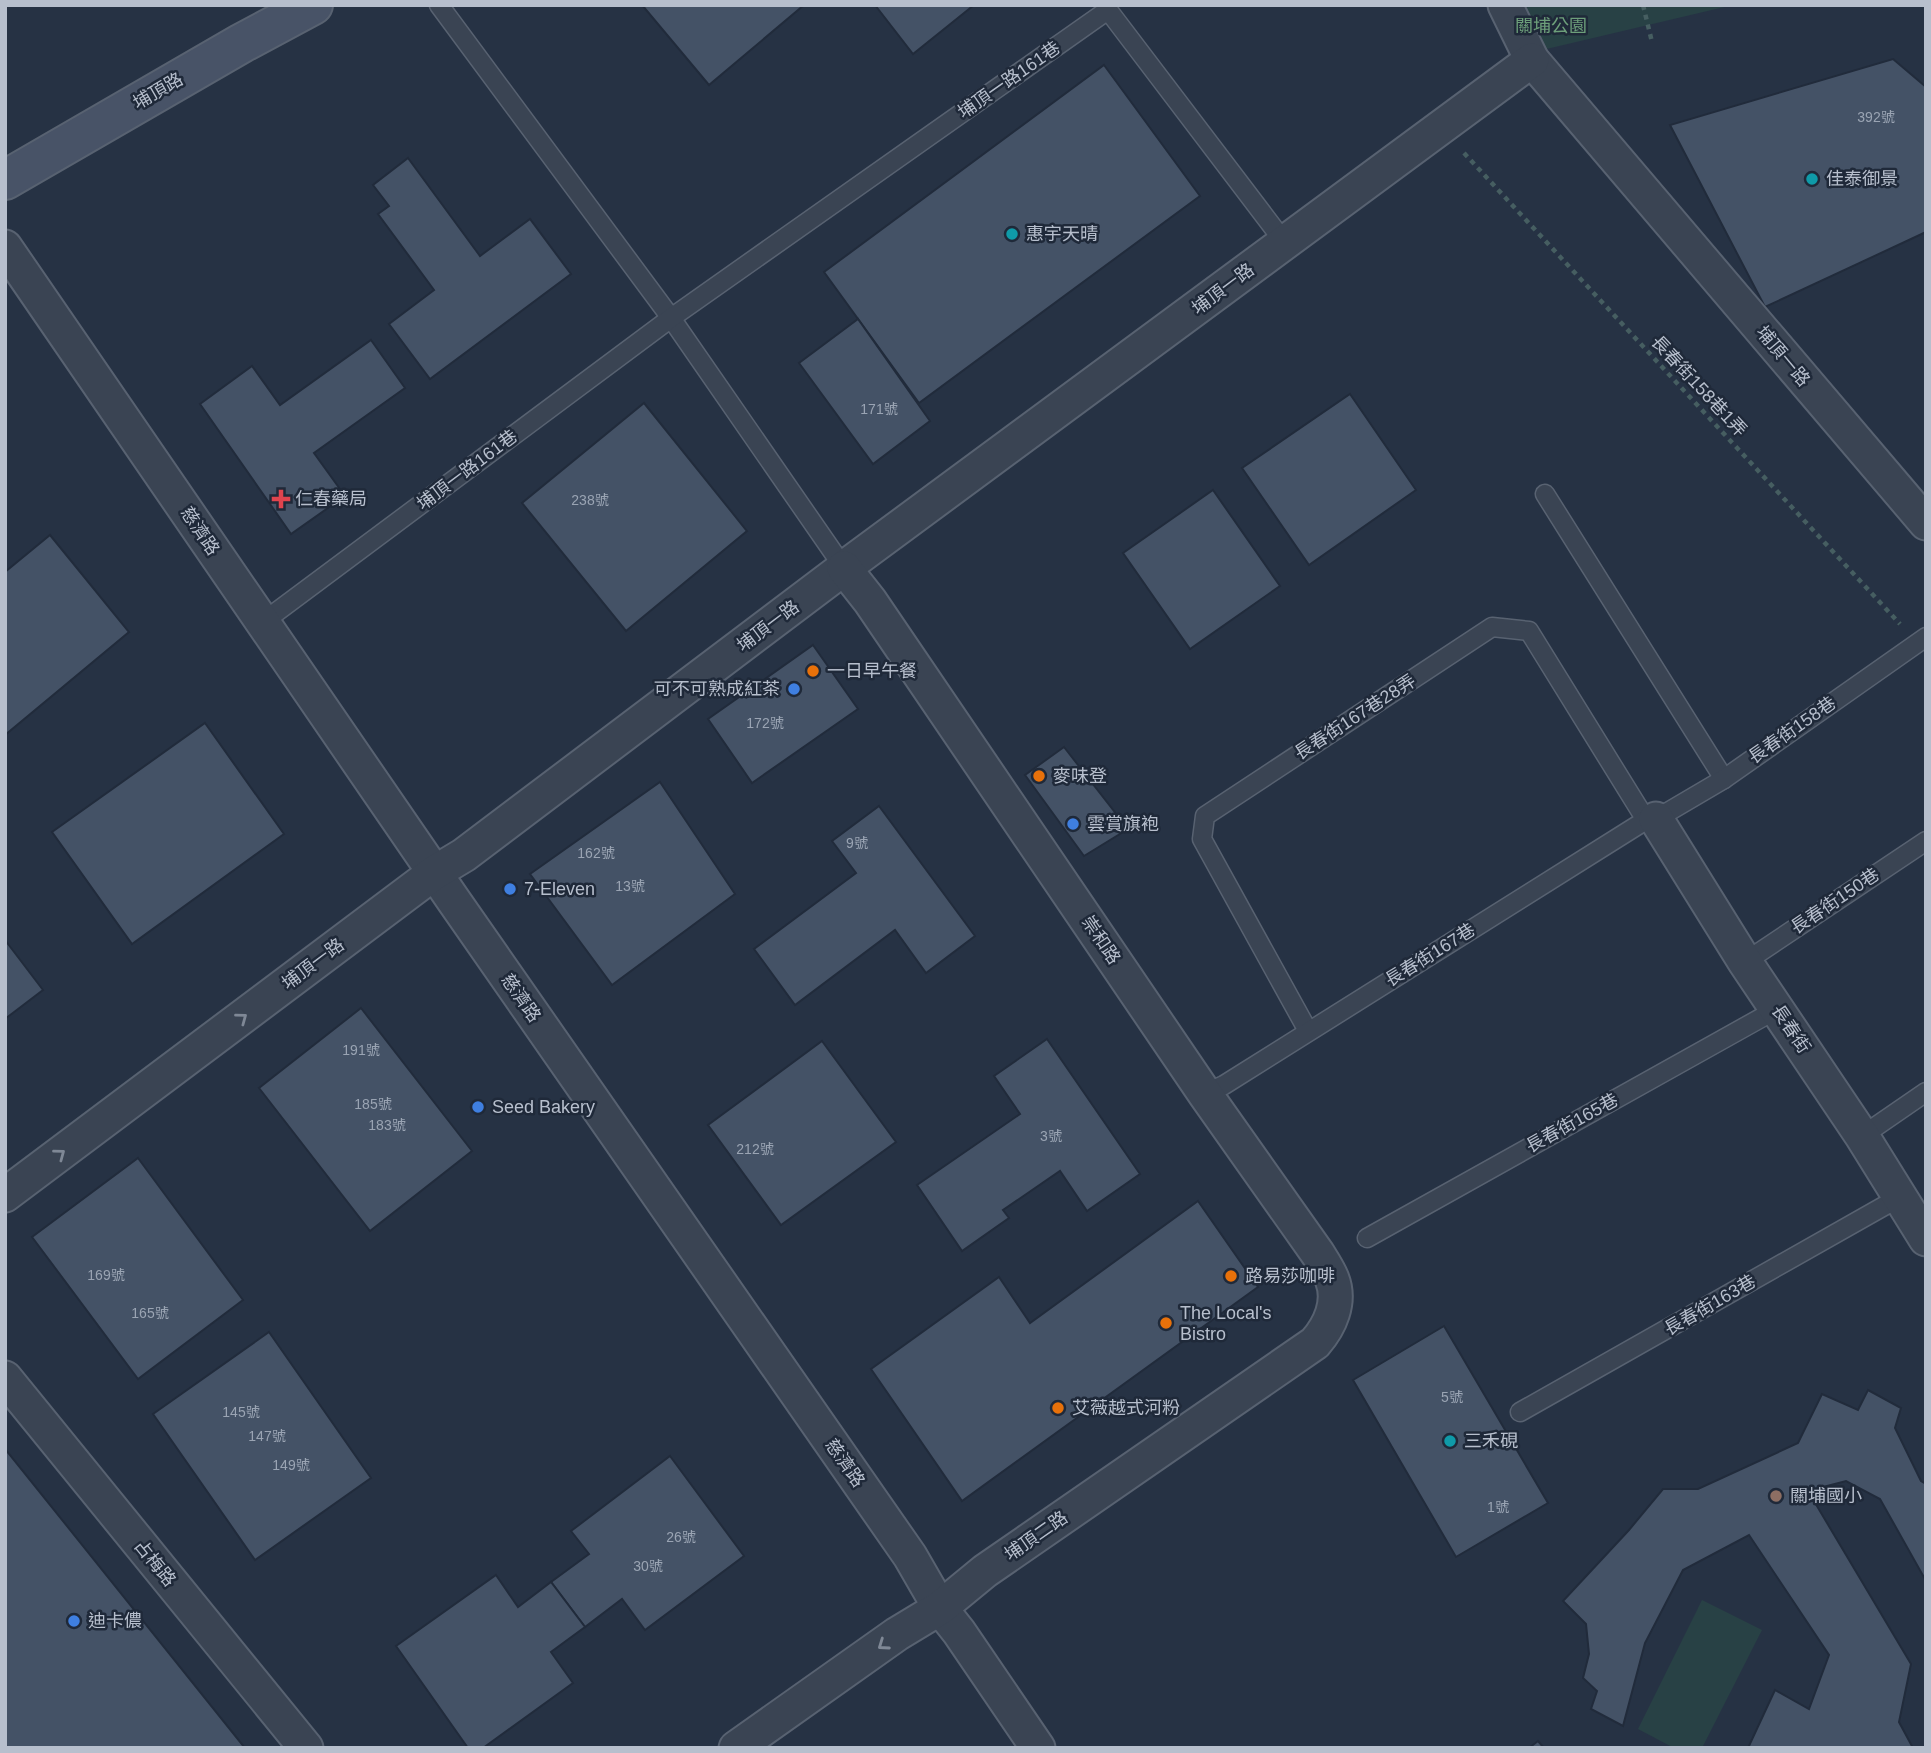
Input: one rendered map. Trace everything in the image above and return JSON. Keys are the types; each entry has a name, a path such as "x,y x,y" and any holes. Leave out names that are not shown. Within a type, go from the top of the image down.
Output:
{"street":[{"name":"埔頂路","path":"5,180 313,5"},
{"name":"埔頂一路","path":"1505,5 1532,60 1926,523"},
{"name":"埔頂一路","path":"5,1195 435,873 464,855 844,568 1532,60"},
{"name":"慈濟路","path":"5,247 435,873 910,1556 940,1608 960,1632 1038,1748"},
{"name":"崇和路","path":"844,568 877,612 1205,1094 1318,1254 1333,1279 1337,1301 1330,1320"},
{"name":"長春街","path":"1651,820 1862,1136 1926,1239"},
{"name":"埔頂二路","path":"736,1748 897,1634 940,1608 985,1571 1315,1343 1330,1320"},
{"name":"占梅路","path":"5,1378 306,1748"}],"lane":[{"path":"439,5 671,318 844,568"},
{"name":"埔頂一路161巷","path":"263,622 671,318 1108,10 1284,243"},
{"path":"1545,494 1724,779"},
{"name":"長春街167巷28弄","path":"1308,1031 1202,839 1205,816 1492,627 1529,631 1651,820"},
{"name":"長春街158巷","path":"1651,820 1724,779 1923,644"},
{"name":"長春街167巷","path":"1205,1094 1224,1085 1651,820"},
{"name":"長春街150巷","path":"1745,962 1926,841"},
{"name":"長春街165巷","path":"1367,1238 1777,1009"},
{"path":"1862,1136 1926,1092"},
{"name":"長春街163巷","path":"1520,1412 1900,1197"}],"path":[{"path":"1643,5 1652,42"},
{"name":"長春街158巷1弄","path":"1460,148 1923,644"}],"green space":[{"name":"關埔公園","path":"1515,5 1733,5 1538,51"},
{"path":"1702,1600 1762,1630 1702,1748 1674,1748 1638,1729"}],"building":[{"path":"642,5 804,5 709,85"},
{"path":"875,5 974,5 913,54"},
{"name":"佳泰御景","path":"1893,59 1926,87 1926,232 1765,307 1670,125"},
{"name":"惠宇天晴","path":"1104,65 1200,196 919,403 824,272"},
{"path":"408,158 480,256 530,219 571,274 430,379 389,324 434,290 378,214 389,206 373,185"},
{"path":"858,319 930,421 873,464 799,363"},
{"path":"371,340 405,388 314,453 345,496 291,534 200,404 252,366 280,405"},
{"path":"1350,394 1416,490 1309,565 1242,468"},
{"path":"644,403 747,531 626,631 522,503"},
{"path":"1213,490 1280,586 1190,649 1123,553"},
{"path":"50,535 129,632 5,735 5,572"},
{"path":"813,645 858,709 752,783 708,719"},
{"path":"205,723 284,834 132,944 52,832"},
{"path":"1064,747 1128,829 1084,856 1025,775"},
{"path":"660,782 735,894 612,985 530,874"},
{"path":"879,806 975,936 926,973 895,930 795,1005 754,949 856,873 832,841"},
{"path":"5,940 43,990 5,1019"},
{"path":"361,1008 472,1151 370,1231 259,1088"},
{"path":"1047,1039 1140,1174 1087,1211 1060,1171 1003,1210 1009,1218 962,1251 917,1185 1020,1114 994,1076"},
{"path":"822,1041 896,1142 781,1225 708,1125"},
{"path":"138,1158 243,1300 138,1379 32,1237"},
{"path":"1198,1201 1258,1287 962,1501 871,1369 999,1277 1030,1323"},
{"name":"三禾硯","path":"1444,1326 1548,1503 1456,1557 1353,1380"},
{"path":"269,1332 371,1478 255,1560 153,1414"},
{"path":"1868,1390 1901,1408 1895,1428 1921,1481 1926,1484 1926,1581 1880,1499 1846,1481 1808,1491 1911,1664 1899,1722 1913,1748 1748,1748 1775,1690 1809,1709 1829,1655 1749,1535 1683,1570 1645,1643 1623,1726 1591,1709 1597,1691 1583,1678 1589,1654 1586,1624 1563,1601 1663,1489 1698,1489 1798,1443 1822,1394 1858,1410"},
{"name":"迪卡儂","path":"6,1450 245,1748 5,1748"},
{"path":"670,1456 744,1556 645,1630 622,1599 585,1627 551,1582 589,1554 571,1531"},
{"path":"496,1575 518,1607 551,1582 585,1627 551,1652 573,1683 483,1748 468,1748 396,1646"},
{"path":"1538,1741 1544,1748 1529,1748"}],"place":[{"name":"佳泰御景","path":"1812,179"},
{"name":"惠宇天晴","path":"1012,234"},
{"name":"仁春藥局","path":"281,499"},
{"name":"一日早午餐","path":"813,671"},
{"name":"可不可熟成紅茶","path":"794,689"},
{"name":"麥味登","path":"1039,776"},
{"name":"雲賞旗袍","path":"1073,824"},
{"name":"7-Eleven","path":"510,889"},
{"name":"Seed Bakery","path":"478,1107"},
{"name":"路易莎咖啡","path":"1231,1276"},
{"name":"The Local's Bistro","path":"1166,1323"},
{"name":"艾薇越式河粉","path":"1058,1408"},
{"name":"三禾硯","path":"1450,1441"},
{"name":"關埔國小","path":"1776,1496"},
{"name":"迪卡儂","path":"74,1621"}]}
